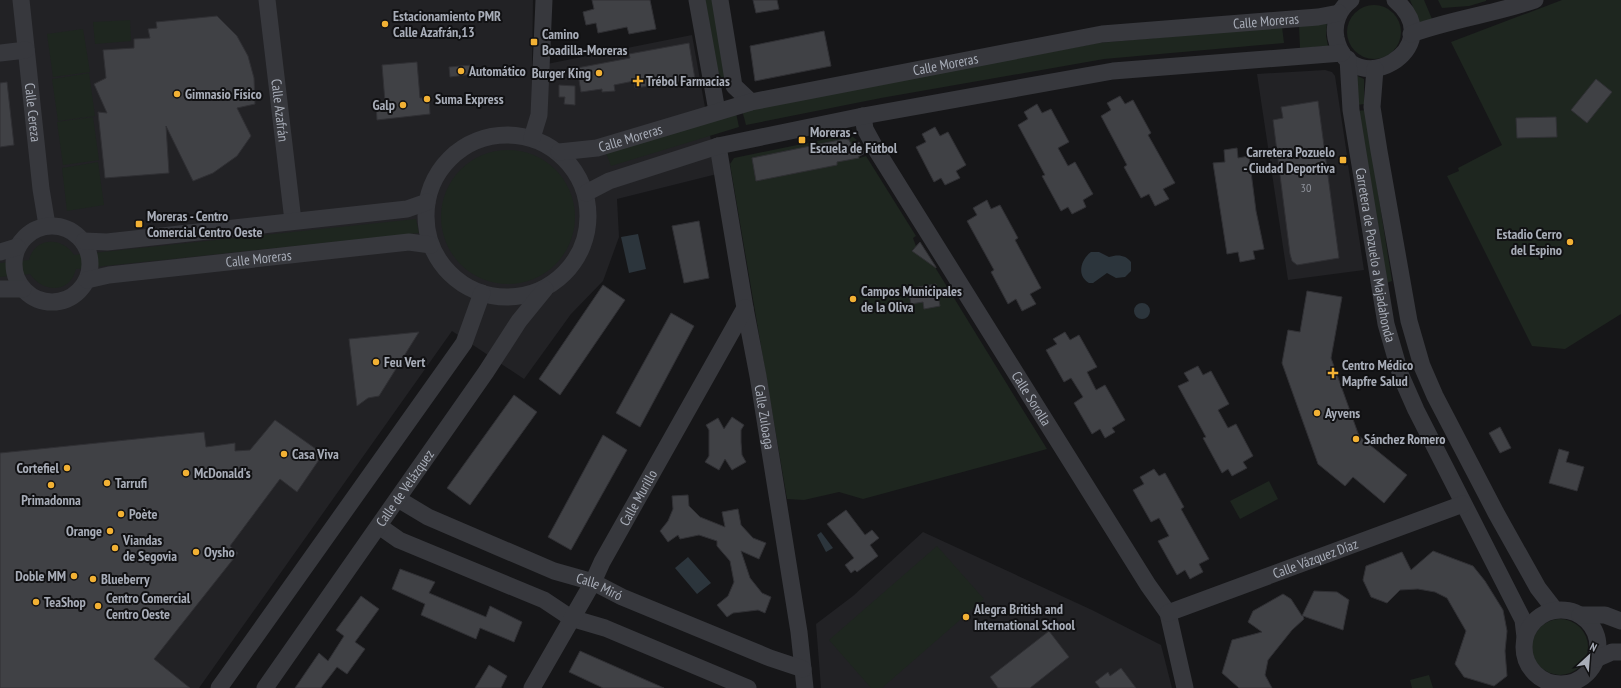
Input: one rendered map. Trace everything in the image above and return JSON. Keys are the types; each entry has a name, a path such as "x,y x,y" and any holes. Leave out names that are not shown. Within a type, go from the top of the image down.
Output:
{"street":[{"name":"Calle Cereza","path":"21,0 41,189 47,225"},
{"name":"Calle Azafrán","path":"267,0 293,221"},
{"path":"532,138 539,115 544,0"},
{"path":"697,0 717,110"},
{"path":"720,0 734,86 751,102"},
{"path":"1339,13 1351,0"},
{"path":"586,193 609,182 718,146 863,116 1113,71 1345,56 1356,65 1375,69 1393,63 1401,57 1406,50 1411,34 1407,14 1395,0"},
{"path":"1411,34 1441,23 1510,8 1535,0"},
{"name":"Calle Moreras","path":"559,152 597,148 717,110 751,102 1102,34 1318,17 1339,13"},
{"name":"Carretera de Pozuelo a Majadahonda","path":"1339,13 1335,34 1337,44 1345,56 1351,110 1390,342 1404,383 1463,504 1523,620 1525,637"},
{"path":"0,53 26,50"},
{"name":"Carretera de Pozuelo a Majadahonda","path":"1375,69 1372,107 1409,321 1422,366 1496,513 1538,588 1554,610"},
{"name":"Calle Sorolla","path":"863,116 865,129 877,151 1148,585 1168,613 1185,688"},
{"path":"503,135 532,138 559,152 571,164 580,178 586,193 589,215 586,237 578,258 564,275 545,288 525,296 504,297 482,293 460,282 442,266 431,245 425,216 426,202 432,184 441,168 453,154 468,144 489,136 503,135"},
{"name":"Calle Zuloaga","path":"718,146 745,308 753,342 799,632 805,688"},
{"path":"84,241 106,242 407,209 426,202"},
{"path":"47,225 68,228 84,241 89,253 91,267 87,280 74,295 56,302 38,300 23,289 15,276 13,261 17,247 24,236 35,229 47,225"},
{"name":"Calle Moreras","path":"87,280 109,275 409,242 431,245"},
{"path":"0,252 17,247"},
{"name":"Calle de Velázquez","path":"265,688 486,372 519,321 545,288"},
{"path":"0,289 23,289"},
{"path":"219,688 464,343 482,293"},
{"name":"Calle Murillo","path":"532,688 593,582 602,562 745,308"},
{"name":"Calle Miró","path":"398,499 428,517 554,571 593,582 622,597 770,658 803,669"},
{"name":"Calle Vázquez Díaz","path":"1168,613 1463,504"},
{"path":"379,526 399,540 544,600 571,618 605,628 748,688"},
{"path":"1554,610 1572,611 1580,615 1594,630 1598,649 1588,680 1548,684 1537,675 1528,662 1524,647 1525,637 1529,627 1544,613 1554,610"},
{"path":"1580,615 1605,616 1621,621"},
{"path":"1596,659 1612,652 1621,652"}],"shaded area":[{"path":"0,0 533,0 532,67 692,35 717,174 617,199 619,237 603,281 571,314 524,379 452,331 199,688 0,688"},
{"path":"702,0 716,0 728,77 716,79"},
{"path":"1410,0 1424,0 1432,19 1420,24"},
{"path":"1438,0 1486,1 1469,6 1442,8"},
{"path":"1562,0 1621,0 1621,314 1565,349 1532,346 1447,176 1459,171 1458,168 1502,145 1451,42"},
{"path":"1369,5 1379,5 1389,9 1397,17 1401,27 1401,37 1397,47 1389,55 1379,59 1369,59 1359,55 1351,47 1347,37 1347,27 1351,17 1359,9"},
{"path":"130,20 131,41 95,44 93,22"},
{"path":"1327,22 1326,36 1328,46 1300,48 1299,26"},
{"path":"1282,27 1284,43 1104,59 881,98 746,125 742,110 1098,43"},
{"path":"83,29 90,72 53,77 47,34"},
{"path":"1325,70 1332,72 1335,76 1347,155 1342,156 1344,166 1348,165 1364,270 1288,280 1257,74"},
{"path":"89,73 95,116 58,121 52,79"},
{"path":"1353,74 1364,79 1364,104 1357,105"},
{"path":"1365,110 1392,281 1384,284 1358,111"},
{"path":"736,113 739,127 611,166 606,153"},
{"path":"93,117 99,160 63,165 57,122"},
{"name":"Campos Municipales de la Oliva","path":"841,136 853,137 857,140 852,143 860,158 866,156 916,236 913,238 917,249 914,248 912,251 930,259 1047,449 863,499 839,492 804,500 787,499 730,164 734,158"},
{"path":"508,150 521,151 534,155 545,161 560,175 570,191 574,204 574,230 570,243 564,254 550,269 534,279 521,283 508,284 495,283 482,279 471,273 456,259 446,243 442,230 441,217 442,204 446,191 452,180 466,165 482,155 495,151"},
{"path":"98,162 104,205 67,211 62,168"},
{"path":"416,219 419,233 76,269 73,277 68,283 62,287 56,288 42,285 30,274 0,277 0,263 29,260 32,252 37,247 43,243 50,242 57,242 63,245 74,255"},
{"path":"638,234 646,269 629,273 621,237"},
{"path":"1091,252 1099,252 1109,257 1119,255 1124,257 1131,262 1131,271 1125,277 1116,278 1107,273 1093,283 1089,283 1082,276 1081,268 1085,259"},
{"path":"1142,303 1149,308 1150,311 1145,318 1142,319 1135,314 1134,311 1139,304"},
{"path":"1269,481 1278,499 1240,519 1230,501"},
{"path":"821,532 833,548 826,552 817,535"},
{"name":"Alegra British and International School","path":"923,532 1092,610 1161,645 1172,688 821,688 816,624 853,596"},
{"path":"937,546 984,599 882,688 871,688 829,640"},
{"path":"688,557 711,583 697,594 675,568"},
{"path":"1560,619 1571,621 1580,627 1586,636 1588,647 1586,658 1580,667 1571,673 1560,675 1549,673 1540,667 1534,658 1532,647 1534,636 1540,627 1549,621"},
{"path":"1429,675 1433,688 1412,688 1410,680"}],"building":[{"path":"592,0 650,0 656,29 629,34 627,27 598,33 596,23 586,25 583,12 594,9"},
{"path":"753,0 777,0 779,9 756,13"},
{"name":"Gimnasio Físico","path":"217,16 237,36 248,56 254,78 255,104 237,108 251,136 237,156 213,173 193,181 166,126 169,173 105,178 98,112 107,113 94,84 106,78 103,50 134,48 134,39 150,38 148,29 157,28 156,22"},
{"path":"824,31 831,66 755,81 750,46"},
{"path":"689,43 695,79 635,88 634,81 614,85 615,91 602,92 602,89 581,92 577,68 630,58 629,54"},
{"path":"417,62 420,98 429,97 430,114 377,120 376,103 385,102 382,65"},
{"name":"Automático","path":"472,65 473,74 450,77 449,67"},
{"path":"1596,79 1612,92 1587,123 1571,110"},
{"path":"7,82 14,145 0,147 0,83"},
{"path":"559,85 575,86 575,105 564,104 565,97 559,97"},
{"path":"1120,96 1125,104 1133,100 1151,133 1148,135 1175,183 1163,189 1169,199 1155,206 1149,194 1141,198 1124,167 1127,165 1101,116 1111,110 1107,103"},
{"path":"1318,101 1339,258 1297,265 1292,261 1290,254 1273,120 1283,118 1281,107"},
{"path":"1037,104 1042,113 1051,109 1069,142 1058,148 1068,166 1075,162 1093,194 1083,200 1086,207 1072,214 1068,207 1061,211 1042,176 1045,175 1018,125 1028,119 1024,112"},
{"path":"1556,117 1557,137 1517,138 1516,118"},
{"path":"935,127 940,136 948,132 966,165 956,171 960,178 945,185 941,178 934,182 916,147 926,142 922,134"},
{"path":"844,139 849,140 852,146 859,142 865,153 858,157 859,158 837,162 837,165 756,181 752,158"},
{"path":"1237,148 1238,158 1249,156 1256,211 1264,249 1253,251 1255,259 1240,262 1238,252 1227,254 1213,163 1225,162 1224,150"},
{"path":"987,200 991,209 1000,205 1018,238 1015,240 1041,288 1030,294 1036,304 1022,311 1016,299 1008,304 991,272 994,270 967,221 977,215 973,208"},
{"path":"699,221 709,278 684,283 672,226"},
{"path":"920,242 936,267 936,268 912,251"},
{"path":"936,284 940,306 924,309 923,302 911,304 909,294 913,293 912,288"},
{"path":"603,285 625,300 560,395 539,379"},
{"path":"1307,291 1342,297 1331,358 1359,436 1407,475 1384,503 1353,477 1345,486 1318,464 1282,363 1288,330 1300,332"},
{"path":"671,313 694,326 640,427 616,413"},
{"path":"419,332 379,396 368,398 357,406 349,339"},
{"path":"1065,332 1070,340 1079,335 1097,367 1087,372 1096,390 1105,385 1125,420 1112,428 1115,432 1105,438 1100,429 1092,434 1074,403 1083,397 1071,378 1064,382 1046,350 1057,344 1053,339"},
{"path":"1198,366 1203,375 1211,371 1229,404 1218,410 1228,428 1236,424 1253,456 1243,462 1247,468 1232,476 1228,469 1222,473 1203,438 1206,437 1178,386 1189,381 1184,373"},
{"path":"514,395 537,412 470,505 447,488"},
{"path":"732,417 744,425 741,430 741,442 742,455 746,462 732,470 725,459 719,470 705,462 709,456 709,430 706,425 718,418 724,429"},
{"name":"Centro Comercial Centro Oeste","path":"275,420 323,454 297,492 280,479 230,546 238,553 154,659 190,688 0,688 0,453 204,432 206,447 235,443 235,451 250,450"},
{"path":"1500,427 1511,448 1500,453 1489,433"},
{"path":"603,435 627,450 571,550 548,537"},
{"path":"1559,449 1569,452 1566,462 1584,467 1577,491 1549,483"},
{"path":"1154,469 1159,476 1165,473 1184,507 1181,509 1209,559 1199,564 1203,572 1190,579 1185,570 1177,575 1158,541 1169,536 1159,518 1151,522 1133,490 1144,484 1140,477"},
{"path":"688,495 689,506 700,517 725,527 722,512 738,509 741,525 753,538 766,543 759,559 741,551 750,578 762,593 771,597 765,613 758,610 733,613 727,617 717,605 728,596 734,582 730,561 717,546 717,541 699,535 680,539 678,535 668,542 660,531 668,521 673,509 672,496"},
{"path":"846,510 865,535 872,530 879,538 870,545 878,556 857,572 855,570 851,573 845,565 854,558 827,524"},
{"path":"1433,551 1473,566 1485,581 1503,610 1507,631 1505,651 1507,676 1494,686 1464,677 1455,664 1466,631 1447,598 1435,592 1418,589 1400,590 1387,603 1371,597 1363,580 1366,566 1402,552 1411,570"},
{"path":"400,569 435,582 429,593 486,617 490,606 522,622 514,642 480,628 476,639 421,615 425,604 392,589"},
{"path":"1314,591 1337,592 1349,600 1343,630 1303,616 1304,619 1292,630 1268,660 1265,675 1272,688 1239,688 1222,673 1232,640 1262,632 1248,622 1253,611 1283,594 1291,599 1302,616"},
{"path":"361,596 379,609 355,642 365,649 347,674 337,667 321,688 295,688 319,653 328,661 344,636 336,630"},
{"path":"1049,631 1069,657 1030,688 998,688 990,677"},
{"path":"580,651 664,688 603,688 569,672"},
{"path":"489,665 507,676 501,688 475,688"},
{"path":"1121,668 1136,688 1100,688 1095,682 1108,672 1110,676"}],"place":[{"name":"Estacionamiento PMR Calle Azafrán,13","path":"385,24"},
{"name":"Camino Boadilla-Moreras","path":"534,42"},
{"name":"Automático","path":"461,71"},
{"name":"Burger King","path":"599,73"},
{"name":"Trébol Farmacias","path":"638,81"},
{"name":"Gimnasio Físico","path":"177,94"},
{"name":"Suma Express","path":"427,99"},
{"name":"Galp","path":"403,105"},
{"name":"Moreras - Escuela de Fútbol","path":"802,140"},
{"name":"Carretera Pozuelo - Ciudad Deportiva","path":"1343,160"},
{"name":"Moreras - Centro Comercial Centro Oeste","path":"139,224"},
{"name":"Estadio Cerro del Espino","path":"1570,242"},
{"name":"Campos Municipales de la Oliva","path":"853,299"},
{"name":"Feu Vert","path":"376,362"},
{"name":"Centro Médico Mapfre Salud","path":"1333,373"},
{"name":"Ayvens","path":"1317,413"},
{"name":"Sánchez Romero","path":"1356,439"},
{"name":"Casa Viva","path":"284,454"},
{"name":"Cortefiel","path":"67,468"},
{"name":"McDonald's","path":"186,473"},
{"name":"Tarrufi","path":"107,483"},
{"name":"Primadonna","path":"51,485"},
{"name":"Poète","path":"121,514"},
{"name":"Orange","path":"110,531"},
{"name":"Viandas de Segovia","path":"115,548"},
{"name":"Oysho","path":"196,552"},
{"name":"Doble MM","path":"74,576"},
{"name":"Blueberry","path":"93,579"},
{"name":"TeaShop","path":"36,602"},
{"name":"Centro Comercial Centro Oeste","path":"98,606"},
{"name":"Alegra British and International School","path":"966,617"}]}
